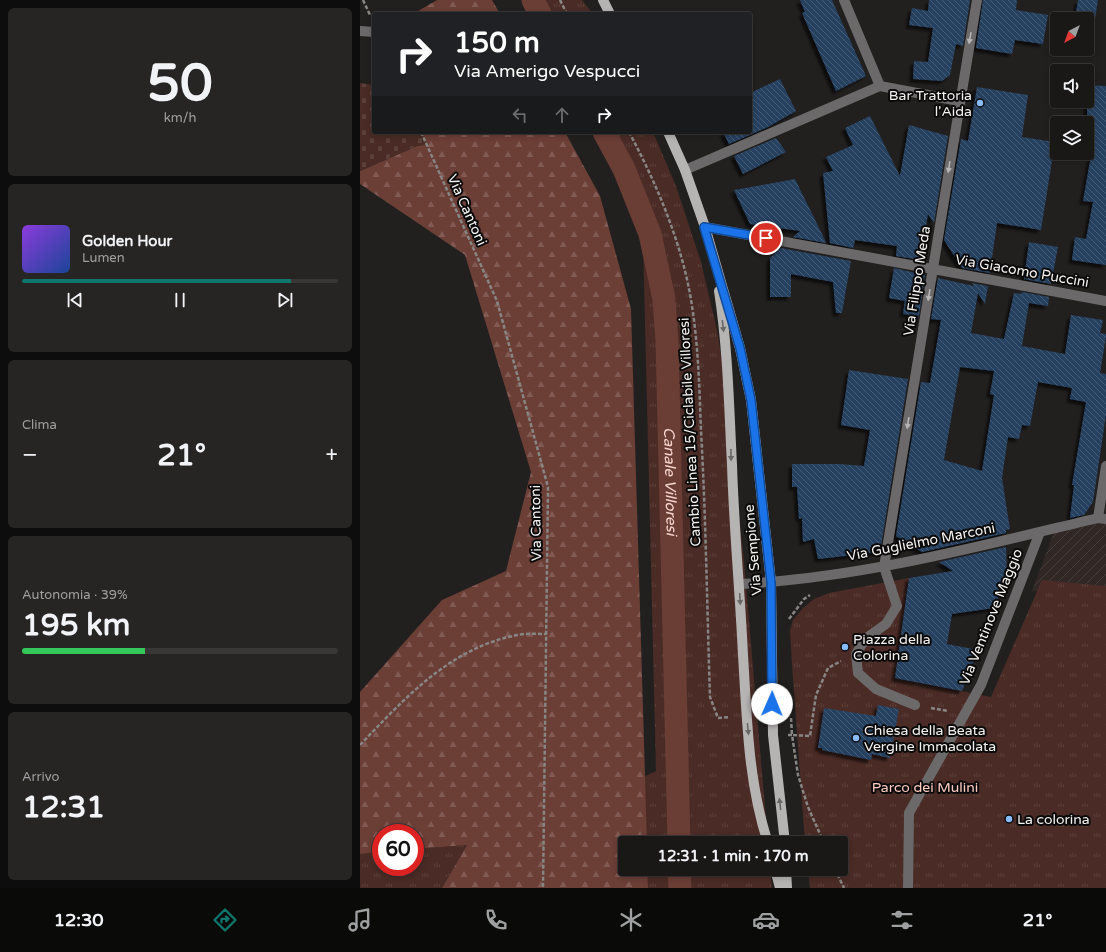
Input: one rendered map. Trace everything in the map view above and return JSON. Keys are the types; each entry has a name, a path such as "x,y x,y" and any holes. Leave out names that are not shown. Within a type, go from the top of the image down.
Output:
{"main road":[{"path":"603,0 609,12"},
{"name":"Via Sempione","path":"669,134 685,170 714,259 740,348 751,400 771,582 773,735 783,836"},
{"name":"Via Sempione","path":"714,259 727,353 739,584 753,782 760,818 766,836"},
{"path":"777,876 780,888"},
{"path":"786,876 787,888"}],"street":[{"path":"844,0 880,86"},
{"name":"Via Filippo Meda","path":"884,567 959,101 977,0"},
{"path":"360,31 372,32"},
{"path":"685,170 880,86 959,101"},
{"name":"Via Giacomo Puccini","path":"704,227 1106,301"},
{"path":"1102,518 1106,466"},
{"name":"Via Guglielmo Marconi","path":"739,584 771,582 884,567 1102,518"},
{"name":"Via Ventinove Maggio","path":"908,888 909,813 981,684 1040,532"},
{"path":"884,567 897,606 886,624 865,639 856,654 858,674 876,689 915,705"}],"path":[{"path":"363,0 371,19"},
{"path":"560,0 566,12"},
{"name":"Via Cantoni","path":"422,134 497,301 548,487 543,888"},
{"name":"Cambio Linea 15/Ciclabile Villoresi","path":"630,134 662,201 675,236 686,275 692,310 697,345 706,517 710,697 718,718"},
{"path":"788,624 789,619 804,600 812,594 822,590 821,575"},
{"path":"360,745 412,692 457,657 513,636 546,634"},
{"path":"791,712 792,735 810,736 816,695 828,668 856,654"},
{"path":"915,705 964,714"},
{"path":"838,876 844,888"}],"shaded area":[{"path":"1100,521 1106,521 1106,598 1032,591 1054,532"}],"green space":[{"path":"437,0 492,0 499,12 416,12"},
{"path":"540,0 582,0 591,12 546,12"},
{"path":"360,83 372,85 372,134 422,134 426,145 417,146 360,171"},
{"path":"422,134 566,134 600,196 631,309 647,836 618,836 618,876 647,876 648,888 442,888 467,845 424,848 424,824 372,824 372,853 360,854 360,692 442,600 506,571 531,472 465,255 360,184 360,171 417,146 426,144"},
{"path":"609,134 654,134 676,186 701,262 717,330 724,373 744,562 767,836 631,836 630,783 656,771 642,199"},
{"name":"Parco dei Mulini","path":"909,578 895,678 991,697 1042,580 1106,586 1106,888 810,888 809,876 848,876 848,836 804,836 792,664 790,631 793,620 803,608 814,599 829,593"},
{"path":"467,845 442,888 360,888 360,854 372,853 372,876 424,876 424,848"},
{"path":"632,876 771,876 772,888 632,888"}],"building":[{"path":"800,0 832,0 866,76 836,91 802,13 805,12"},
{"path":"929,0 970,0 963,46 956,44 950,75 942,81 913,79 914,61 928,62 933,28 909,25 912,8 928,11"},
{"path":"983,0 1017,0 1016,10 1048,15 1043,44 1015,40 1012,54 976,48"},
{"path":"1078,0 1098,0 1095,19 1094,12 1076,12"},
{"path":"780,79 796,111 768,127 752,134 752,92"},
{"path":"1094,85 1106,86 1106,265 1072,260 1075,237 1086,239 1093,202 1083,201 1090,160 1094,160 1094,116 1087,116 1087,108 1094,108"},
{"path":"977,87 1028,95 1022,137 1050,141 1050,160 1052,160 1041,230 997,223 990,273 962,268 944,240 961,139 968,141"},
{"path":"870,116 900,176 909,125 948,136 934,223 928,214 920,260 896,256 897,246 855,240 853,248 830,243 823,173 833,171 826,157 853,145 845,128"},
{"path":"724,134 752,134 729,144"},
{"path":"776,138 786,152 743,174 734,156"},
{"path":"795,179 826,243 793,237 800,231 750,224 734,190"},
{"path":"1029,242 1058,247 1051,284 1024,279"},
{"path":"781,248 851,261 842,313 836,313 833,282 791,274 791,297 770,297 770,258"},
{"path":"894,268 925,275 919,316 903,314 905,301 889,298"},
{"path":"938,278 974,286 972,283 988,286 985,304 978,293 971,333 1004,339 1014,293 1021,294 1022,292 1049,297 1048,306 1029,303 1022,346 1065,354 1071,315 1103,320 1100,333 1106,334 1106,337 1100,373 1106,374 1106,415 1093,502 1084,515 1070,518 1074,485 1072,485 1086,402 1070,399 1072,388 1038,382 1030,426 1022,425 1019,439 1008,437 1002,478 1010,529 1006,530 1006,533 922,552 896,536 921,382 930,383 941,320 931,319","holes":["960,367 994,371 990,394 994,395 982,471 944,460"]},
{"path":"849,370 908,379 880,552 818,559 814,539 803,542 802,518 799,519 797,487 792,487 792,464 839,464 864,466 870,430 841,425"},
{"path":"1006,547 1007,577 994,608 952,614 947,644 978,650 962,691 895,678 909,578 953,571 939,562"},
{"name":"Chiesa della Beata Vergine Immacolata","path":"878,705 899,709 890,758 872,754 871,760 818,748 824,708 876,716"}],"waterway":[{"name":"Canale Villoresi","path":"533,0 539,12"},
{"name":"Canale Villoresi","path":"605,134 624,169 650,234 664,299 667,341 679,836"},
{"name":"Canale Villoresi","path":"679,876 680,888"}],"place":[{"name":"Bar Trattoria l'Aida","path":"980,103"},
{"name":"Piazza della Colorina","path":"845,647"},
{"name":"Chiesa della Beata Vergine Immacolata","path":"856,738"},
{"name":"La colorina","path":"1009,819"}],"route":[{"path":"766,238 704,227 728,302 751,400 771,582 773,656 772,704"}]}
